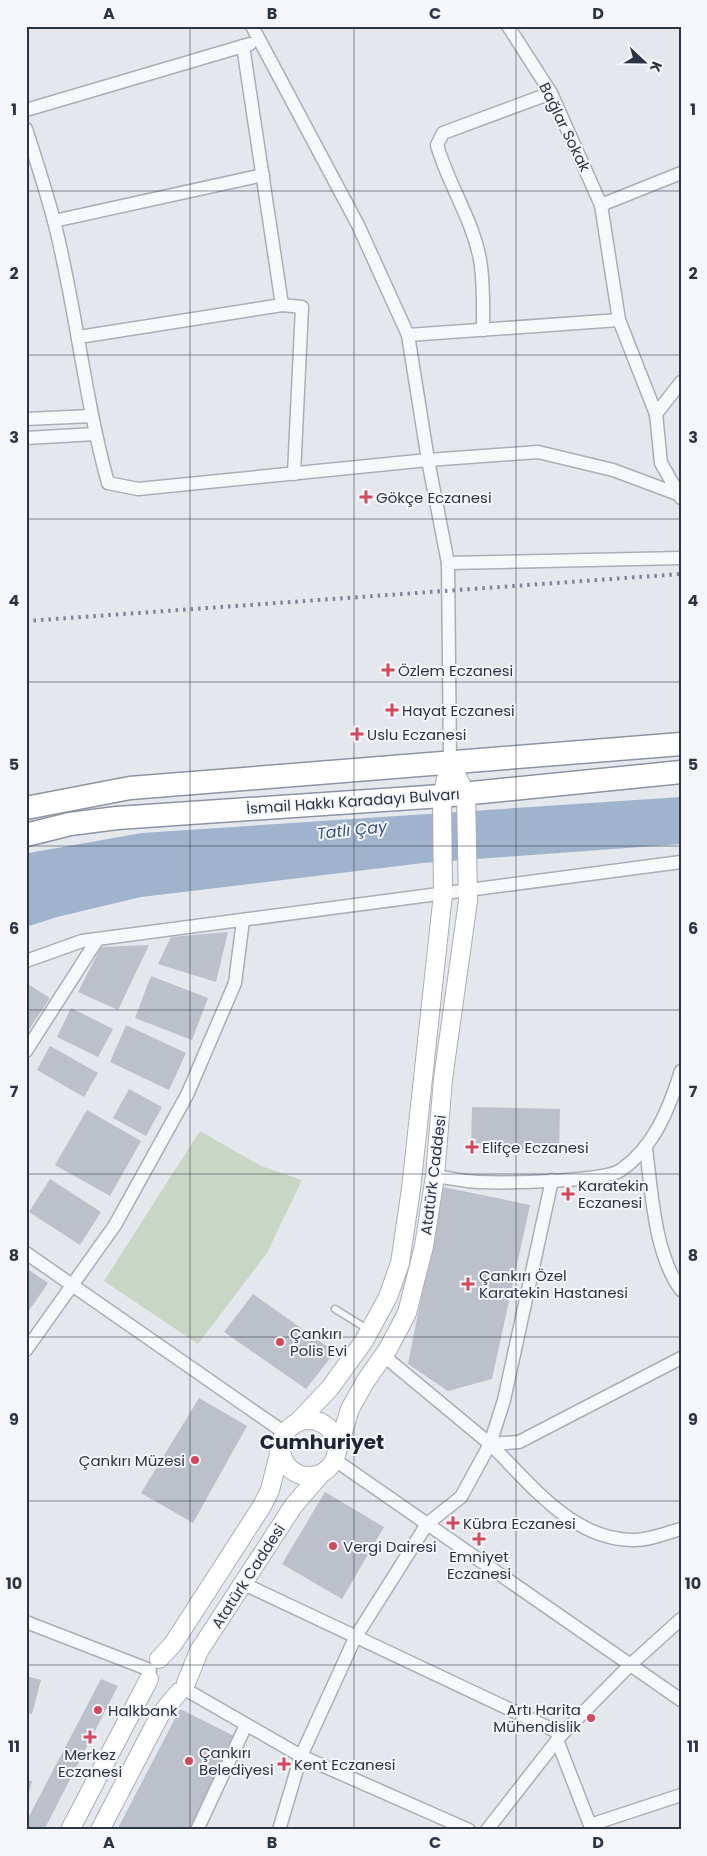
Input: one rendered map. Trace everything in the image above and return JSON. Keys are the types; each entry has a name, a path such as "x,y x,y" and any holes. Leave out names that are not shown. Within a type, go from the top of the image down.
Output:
{"highway":[{"path":"26,808 130,788 681,744"},
{"name":"İsmail Hakkı Karadayı Bulvarı","path":"26,835 70,824 116,818 442,796 681,772"}],"main road":[{"path":"450,763 466,794"},
{"name":"Atatürk Caddesi","path":"70,1830 152,1669 177,1638 262,1506 270,1490 288,1434 339,1377 370,1331 397,1275 403,1248 442,887 442,796 450,763"},
{"name":"Atatürk Caddesi","path":"336,1455 350,1409 365,1382 384,1356 404,1320 418,1278 435,1176 444,1079 468,910 466,794"},
{"path":"312,1420 326,1425 335,1437 336,1455 326,1471 320,1475 306,1476 292,1471 283,1460 288,1434 312,1420"},
{"name":"Atatürk Caddesi","path":"100,1830 160,1715 183,1688 199,1651 294,1505 320,1475"},
{"path":"165,1657 178,1659 186,1669 183,1688 174,1695 163,1695 153,1689 152,1669 165,1657"}],"street":[{"path":"252,26 358,225 408,335 428,460 448,563 450,763"},
{"name":"Bağlar Sokak","path":"508,26 551,93 601,204 619,320 656,414 661,463 680,497"},
{"path":"26,110 260,41"},
{"path":"243,46 282,305"},
{"path":"484,330 480,261 471,229 444,170 437,145 443,133 551,93"},
{"path":"26,129 54,220 78,337 94,434 108,482 138,490 428,460 538,452 613,470 680,497"},
{"path":"601,204 681,173"},
{"path":"54,220 263,175"},
{"path":"78,337 282,305 302,307 294,474"},
{"path":"408,335 619,320"},
{"path":"656,414 681,382"},
{"path":"26,419 92,416"},
{"path":"26,438 94,434"},
{"path":"448,563 681,558"},
{"path":"26,961 82,941 243,920 442,887 681,862"},
{"path":"26,1350 70,1285 115,1225 187,1095 235,983 243,920"},
{"path":"26,1051 97,940"},
{"path":"435,1176 480,1182 595,1178 619,1172 646,1149 663,1119 681,1071"},
{"path":"646,1149 658,1232 674,1280 681,1290"},
{"path":"278,1830 301,1756 355,1638 427,1524 461,1497 490,1444 504,1400 552,1180"},
{"path":"26,1253 288,1434"},
{"path":"384,1356 490,1444 567,1518 598,1536 633,1540 681,1529"},
{"path":"490,1444 519,1442 681,1358"},
{"path":"336,1455 427,1524 681,1700"},
{"path":"244,1584 560,1737 591,1827 681,1795"},
{"path":"487,1830 560,1737 630,1665 681,1619"},
{"path":"26,1622 152,1669"},
{"path":"183,1688 301,1756 469,1830"},
{"path":"197,1830 246,1725"}],"lane":[{"path":"335,1309 370,1331"}],"green space":[{"path":"200,1131 261,1166 302,1180 267,1253 198,1344 104,1281"}],"water":[{"name":"Tatlı Çay","path":"681,797 681,844 423,863 141,897 57,917 26,927 26,854 34,852 142,833"}],"building":[{"path":"228,932 216,982 158,964 171,937"},
{"path":"149,945 118,1010 78,992 101,947"},
{"path":"151,976 208,998 192,1040 135,1018"},
{"path":"26,983 50,998 26,1034"},
{"path":"71,1008 113,1029 98,1057 57,1037"},
{"path":"126,1025 186,1053 169,1090 110,1062"},
{"path":"50,1046 98,1073 84,1097 37,1070"},
{"path":"129,1089 162,1107 146,1136 113,1118"},
{"path":"472,1107 560,1109 559,1151 471,1149"},
{"path":"87,1110 141,1141 110,1196 55,1165"},
{"path":"50,1179 101,1212 80,1245 29,1212"},
{"name":"Çankırı Özel Karatekin Hastanesi","path":"443,1187 530,1205 492,1379 448,1391 408,1364"},
{"path":"26,1268 48,1283 26,1315"},
{"name":"Çankırı Polis Evi","path":"253,1294 335,1352 306,1389 224,1332"},
{"name":"Çankırı Müzesi","path":"199,1398 247,1426 193,1523 141,1493"},
{"name":"Vergi Dairesi","path":"325,1492 384,1527 342,1599 282,1564"},
{"path":"26,1676 41,1680 32,1714 26,1713"},
{"path":"101,1679 118,1686 44,1830 26,1830 26,1822"},
{"name":"Çankırı Belediyesi","path":"180,1709 236,1737 190,1830 117,1830"},
{"path":"26,1780 32,1781 27,1801 26,1800"}],"railway":[{"path":"26,621 681,574"}],"place":[{"name":"Gökçe Eczanesi","path":"366,497"},
{"name":"Özlem Eczanesi","path":"388,670"},
{"name":"Hayat Eczanesi","path":"392,710"},
{"name":"Uslu Eczanesi","path":"357,734"},
{"name":"Elifçe Eczanesi","path":"472,1147"},
{"name":"Karatekin Eczanesi","path":"568,1194"},
{"name":"Çankırı Özel Karatekin Hastanesi","path":"468,1284"},
{"name":"Çankırı Polis Evi","path":"280,1342"},
{"name":"Çankırı Müzesi","path":"195,1460"},
{"name":"Kübra Eczanesi","path":"453,1523"},
{"name":"Emniyet Eczanesi","path":"479,1539"},
{"name":"Vergi Dairesi","path":"333,1546"},
{"name":"Halkbank","path":"98,1710"},
{"name":"Artı Harita Mühendislik","path":"591,1718"},
{"name":"Merkez Eczanesi","path":"90,1737"},
{"name":"Çankırı Belediyesi","path":"189,1761"},
{"name":"Kent Eczanesi","path":"284,1764"}],"district":[{"name":"Cumhuriyet","path":"322,1442"}]}
